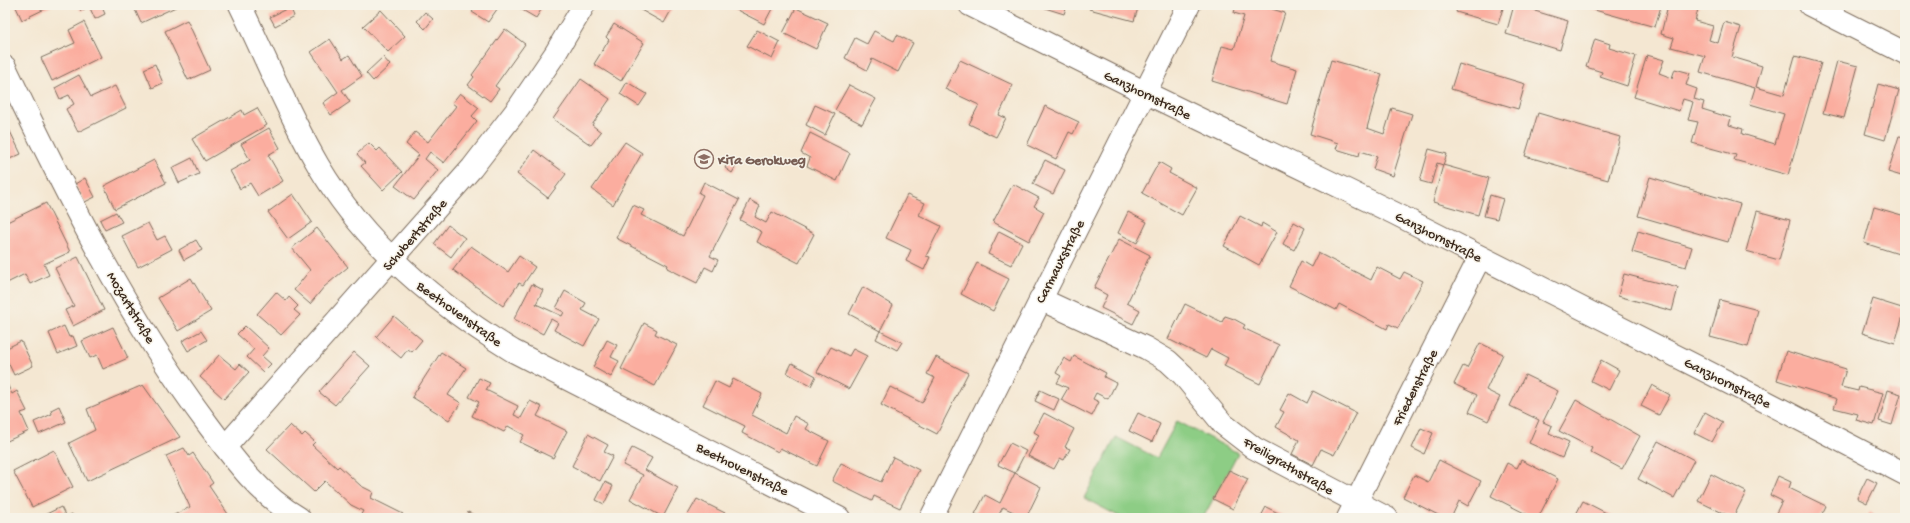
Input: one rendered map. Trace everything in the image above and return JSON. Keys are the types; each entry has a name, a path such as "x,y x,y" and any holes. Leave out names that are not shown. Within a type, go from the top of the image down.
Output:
{"street":[{"name":"Beethovenstraße","path":"240,5 318,166 350,212 392,260 433,296 478,329 513,351 839,518"},
{"name":"Schubertstraße","path":"225,447 472,168 519,107 555,54 584,5"},
{"name":"Ganzhornstraße","path":"970,5 1144,92 1394,213 1756,396 1905,474"},
{"name":"Carmauxstraße","path":"931,518 1188,5"},
{"path":"1810,5 1905,53"},
{"name":"Mozartstraße","path":"5,67 56,173 135,314 185,395 225,447 261,490 287,511 299,518"},
{"name":"Friedenstraße","path":"1352,510 1480,257"},
{"name":"Freiligrathstraße","path":"1040,300 1146,348 1168,361 1183,376 1223,424 1248,444 1352,510 1387,518"}],"green space":[{"path":"1177,421 1238,453 1203,518 1122,518 1084,498 1116,437 1157,458"}],"building":[{"path":"15,5 53,5 22,20"},
{"path":"101,5 105,14 95,19 89,6 81,11 78,6"},
{"path":"133,5 180,5 141,23"},
{"path":"477,5 500,5 488,22 472,12"},
{"path":"514,5 544,5 536,18"},
{"path":"632,5 674,5 664,23"},
{"path":"732,5 774,5 764,24 731,7"},
{"path":"1046,5 1067,5 1064,14 1045,8"},
{"path":"1091,5 1139,5 1134,21 1089,9"},
{"path":"1236,5 1273,5 1272,9 1285,13 1270,61 1297,69 1287,104 1212,81 1222,46 1234,49 1244,16 1234,13"},
{"path":"1458,5 1504,5 1498,24 1456,12"},
{"path":"1514,5 1537,5 1535,11 1568,21 1560,50 1506,34"},
{"path":"1592,5 1661,6 1655,27 1591,9"},
{"path":"1668,5 1699,5 1695,21 1713,26 1709,40 1718,43 1724,22 1741,27 1732,57 1762,66 1756,87 1784,95 1795,56 1821,63 1788,175 1734,160 1736,155 1692,143 1698,122 1688,120 1693,102 1683,99 1679,111 1634,97 1647,55 1664,60 1659,73 1672,78 1675,69 1690,73 1686,85 1697,89 1694,99 1704,102 1702,109 1731,118 1729,125 1743,129 1742,134 1775,144 1784,114 1750,104 1755,88 1700,72 1705,56 1671,47 1674,38 1661,34"},
{"path":"290,7 294,16 275,26 270,17"},
{"path":"796,8 828,23 816,49 783,33"},
{"path":"381,10 405,36 388,52 363,26"},
{"path":"425,12 433,19 425,29 417,21"},
{"path":"187,20 210,70 188,80 165,31"},
{"path":"84,22 101,57 52,81 41,58 75,43 69,30"},
{"path":"614,24 644,43 621,81 594,64 609,40 606,37"},
{"path":"505,29 525,44 495,86 499,89 490,101 468,85 474,77 472,75"},
{"path":"757,30 780,42 772,59 747,46"},
{"path":"874,31 894,41 897,35 913,43 898,72 872,59 867,70 845,58 855,38 867,44"},
{"path":"330,39 343,59 349,55 362,76 342,90 350,102 331,115 323,103 338,92 311,52"},
{"path":"1595,39 1610,44 1609,48 1636,56 1627,86 1600,77 1602,72 1586,67"},
{"path":"383,57 390,65 373,81 366,73"},
{"path":"960,60 1013,85 999,115 1006,118 996,137 969,124 979,105 945,89"},
{"path":"1331,60 1382,74 1367,128 1384,134 1392,108 1412,114 1393,176 1373,169 1377,156 1360,151 1359,156 1336,149 1338,143 1310,134"},
{"path":"1837,61 1858,66 1844,118 1823,113"},
{"path":"155,64 163,83 152,88 144,69"},
{"path":"1459,64 1525,84 1518,109 1451,89"},
{"path":"79,75 91,97 115,86 126,108 78,132 66,109 74,104 69,95 60,99 55,88"},
{"path":"581,79 610,99 592,125 601,132 591,145 553,119"},
{"path":"627,82 647,94 639,106 620,94"},
{"path":"1878,84 1899,90 1885,140 1865,134"},
{"path":"849,85 876,99 862,124 835,110"},
{"path":"460,93 479,108 472,116 477,121 444,163 430,152 425,159 438,170 414,200 395,186 419,155 406,144 415,132 428,142 456,106 452,103"},
{"path":"815,105 835,114 825,135 806,125"},
{"path":"1045,106 1079,122 1073,134 1069,132 1056,159 1027,145"},
{"path":"257,108 267,125 205,161 192,139 242,110 244,115"},
{"path":"1538,113 1620,137 1608,180 1525,156"},
{"path":"5,121 21,154 5,161"},
{"path":"269,128 280,148 268,155 283,181 258,196 250,183 240,189 230,171 250,160 241,144"},
{"path":"810,133 850,153 837,181 807,166 810,158 801,153"},
{"path":"1899,136 1905,137 1905,177 1888,172"},
{"path":"625,142 642,153 613,205 592,189"},
{"path":"369,143 377,151 380,148 402,172 383,190 361,166 365,163 357,154"},
{"path":"1429,149 1447,154 1443,165 1437,163 1431,184 1420,181"},
{"path":"534,150 566,174 548,198 517,174"},
{"path":"192,158 199,174 179,183 172,168"},
{"path":"154,160 166,183 115,209 104,186"},
{"path":"1045,160 1065,170 1053,194 1033,184"},
{"path":"728,162 736,166 732,173 725,168"},
{"path":"1159,162 1171,169 1169,173 1197,188 1182,215 1142,193"},
{"path":"1443,165 1489,178 1478,215 1433,202"},
{"path":"1650,177 1740,204 1728,242 1638,216"},
{"path":"85,178 95,197 85,202 75,184"},
{"path":"704,182 739,200 710,256 718,260 713,271 705,267 697,283 667,268 668,265 616,238 633,205 644,210 641,215 683,236 703,195 699,193"},
{"path":"1013,184 1039,198 1034,206 1044,212 1029,241 993,222"},
{"path":"293,194 312,222 288,239 268,212"},
{"path":"907,195 925,203 919,215 941,226 926,256 930,257 924,270 906,261 911,250 886,238"},
{"path":"1490,195 1503,199 1497,219 1484,216"},
{"path":"750,200 760,206 755,217 766,223 772,212 814,234 799,263 757,242 762,232 740,220"},
{"path":"46,203 70,252 44,264 49,275 30,284 25,274 5,284 5,223"},
{"path":"1874,207 1905,216 1905,256 1864,243"},
{"path":"1757,211 1790,220 1779,260 1746,251"},
{"path":"116,212 122,222 105,230 100,220"},
{"path":"1128,212 1147,222 1137,243 1118,233"},
{"path":"1240,216 1261,227 1262,223 1277,232 1259,265 1224,246"},
{"path":"1294,222 1305,228 1294,250 1283,244"},
{"path":"148,223 157,240 165,236 172,249 138,267 122,236"},
{"path":"448,225 465,238 451,257 434,244"},
{"path":"317,228 348,267 324,287 310,304 294,290 310,270 292,248"},
{"path":"999,231 1022,243 1011,265 988,254"},
{"path":"1638,231 1692,247 1686,267 1632,252"},
{"path":"1119,239 1150,255 1127,303 1140,310 1133,324 1101,308 1107,295 1094,288"},
{"path":"196,240 202,250 184,260 179,250"},
{"path":"471,246 508,272 519,256 535,267 523,285 519,283 503,306 453,270"},
{"path":"1318,253 1371,280 1377,267 1400,279 1404,272 1423,281 1398,328 1389,324 1387,329 1339,304 1336,310 1289,286 1301,261 1311,267"},
{"path":"78,257 104,310 73,326 65,310 74,306 55,268"},
{"path":"977,263 1009,279 993,311 961,294"},
{"path":"1624,274 1678,288 1672,311 1618,296"},
{"path":"191,278 211,311 178,331 158,298"},
{"path":"532,284 543,290 536,304 562,316 564,312 556,308 565,291 586,303 582,310 599,319 584,346 554,330 558,323 551,319 543,334 514,319"},
{"path":"863,287 893,305 880,331 849,314"},
{"path":"276,292 286,301 289,297 298,306 294,310 300,315 281,335 257,314"},
{"path":"1873,299 1905,309 1895,343 1862,333"},
{"path":"1720,300 1758,310 1748,347 1710,337"},
{"path":"1185,304 1222,322 1225,316 1234,319 1245,325 1243,328 1279,345 1260,384 1224,366 1228,358 1211,349 1206,358 1168,339"},
{"path":"394,316 422,340 412,352 408,349 401,358 376,337"},
{"path":"644,323 657,330 655,334 677,345 655,386 621,369"},
{"path":"64,326 69,337 73,336 77,346 58,354 49,333"},
{"path":"245,326 269,348 262,356 271,364 263,372 247,357 254,349 237,334"},
{"path":"113,327 128,358 103,369 97,355 90,358 82,341"},
{"path":"201,331 207,340 188,351 182,341"},
{"path":"880,331 902,342 897,350 876,339"},
{"path":"607,340 617,345 611,357 619,361 611,377 593,367"},
{"path":"21,341 33,366 14,375 5,356 5,349"},
{"path":"1480,343 1503,354 1486,390 1500,397 1488,421 1469,412 1477,395 1454,384 1463,366 1467,368"},
{"path":"831,347 849,356 853,349 867,356 849,389 817,372"},
{"path":"1786,351 1846,369 1841,387 1858,391 1859,387 1883,393 1874,425 1856,420 1858,414 1834,408 1837,399 1777,380"},
{"path":"354,352 370,366 335,405 319,392"},
{"path":"441,352 466,368 448,395 461,403 449,420 412,397"},
{"path":"219,355 236,369 240,364 249,372 224,399 200,377"},
{"path":"1074,356 1106,373 1104,377 1116,383 1108,399 1096,393 1093,399 1099,402 1092,416 1061,400 1068,388 1057,383 1061,376 1056,373 1064,358 1071,362"},
{"path":"936,357 968,373 937,434 881,405 890,387 922,403 935,378 927,374"},
{"path":"1601,360 1619,370 1609,390 1591,381"},
{"path":"792,363 816,376 811,386 787,373"},
{"path":"1525,375 1558,391 1543,422 1552,426 1549,433 1569,442 1562,458 1529,443 1539,420 1510,406"},
{"path":"479,378 490,383 486,390 518,406 514,415 521,418 530,401 542,407 537,416 567,431 553,458 520,442 524,435 508,426 504,432 472,416 479,402 469,397"},
{"path":"733,379 762,394 752,415 786,433 794,416 809,424 806,429 829,441 817,466 780,448 778,452 742,433 745,426 703,405 715,381 729,388"},
{"path":"5,380 12,394 17,391 27,411 21,413 29,431 5,442"},
{"path":"143,385 180,437 87,481 69,443 95,430 87,409"},
{"path":"1652,385 1670,395 1659,415 1641,406"},
{"path":"1040,390 1059,399 1054,410 1035,401"},
{"path":"1888,390 1901,394 1892,425 1879,421"},
{"path":"1313,391 1356,413 1334,455 1321,449 1313,465 1292,454 1299,440 1276,427 1284,412 1280,410 1289,393 1307,403"},
{"path":"1576,400 1640,436 1622,469 1590,452 1592,448 1559,431"},
{"path":"59,406 66,422 39,434 34,422 52,414 51,410"},
{"path":"1705,412 1723,422 1712,442 1694,433"},
{"path":"1044,413 1074,429 1065,447 1070,449 1064,460 1060,458 1054,469 1028,456 1039,435 1034,432"},
{"path":"1138,413 1160,424 1152,442 1129,431"},
{"path":"290,425 302,436 305,433 315,442 312,445 337,468 339,466 361,486 373,492 371,498 403,514 401,518 359,518 363,511 351,505 325,481 314,492 267,449"},
{"path":"1421,428 1433,433 1424,454 1412,448"},
{"path":"588,434 608,445 604,452 613,456 600,481 572,466"},
{"path":"1658,441 1694,460 1674,498 1638,479"},
{"path":"1010,443 1026,451 1015,473 998,465"},
{"path":"184,448 189,456 193,453 213,483 209,486 230,517 168,518 190,507 166,456"},
{"path":"632,448 652,458 645,470 678,488 663,517 630,499 643,475 623,465"},
{"path":"54,450 73,487 32,507 13,471"},
{"path":"893,457 919,470 900,508 874,496 872,501 832,481 841,463 881,482"},
{"path":"1439,460 1481,481 1468,506 1459,501 1451,518 1444,518 1403,497 1414,475 1428,482"},
{"path":"1521,460 1558,479 1538,518 1534,518 1491,496 1507,463 1517,468"},
{"path":"1229,470 1248,479 1233,509 1213,499"},
{"path":"1015,473 1041,487 1026,518 1003,507 997,518 984,518 975,514 985,495 1000,503"},
{"path":"1711,474 1746,492 1733,518 1698,501"},
{"path":"1778,476 1791,482 1789,488 1826,506 1820,518 1781,518 1775,515 1782,501 1770,495"},
{"path":"1867,478 1877,483 1867,503 1857,498"},
{"path":"605,482 613,486 604,504 596,500"},
{"path":"697,499 729,515 727,518 686,518"},
{"path":"1583,501 1616,518 1574,518"},
{"path":"61,507 66,517 72,514 74,518 38,518"},
{"path":"1266,507 1288,518 1260,518"},
{"path":"468,512 480,518 465,518"},
{"path":"1870,512 1882,518 1867,518"}],"place":[{"name":"KiTa Gerokweg","path":"704,159"}]}
